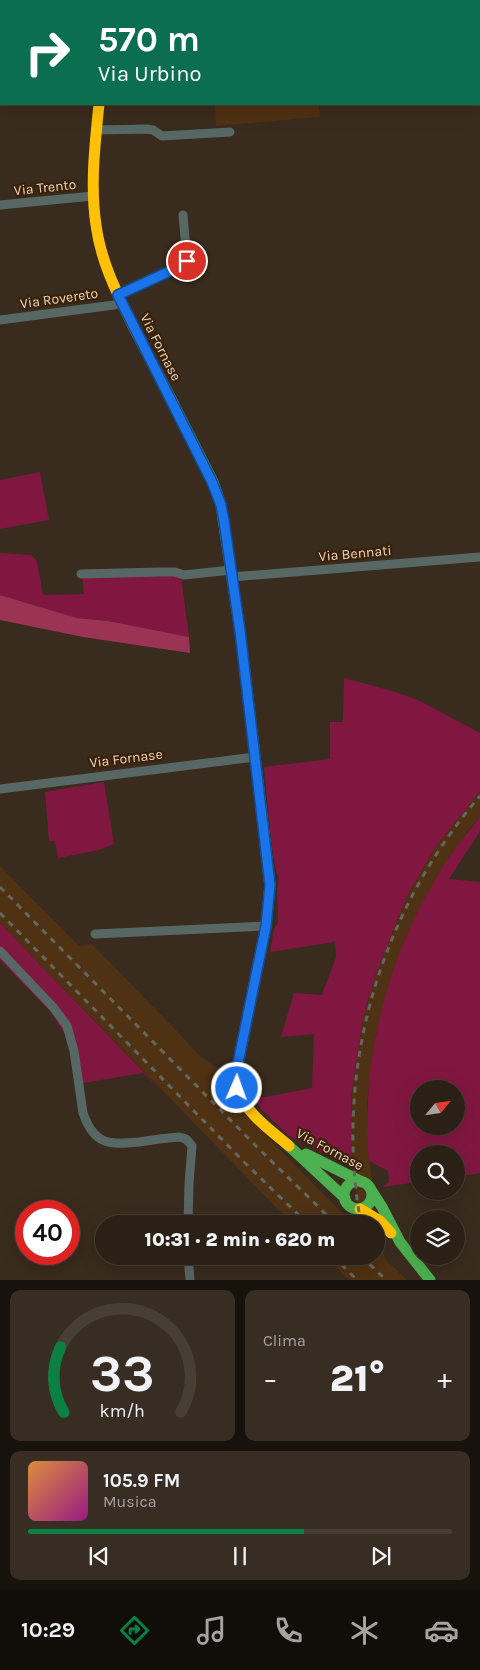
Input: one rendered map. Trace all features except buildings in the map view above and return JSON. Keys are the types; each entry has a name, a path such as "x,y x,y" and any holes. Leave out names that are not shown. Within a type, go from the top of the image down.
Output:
{"street":[{"name":"Via Fornase","path":"99,105 93,196 99,243 109,276 217,493 224,521 270,885 266,926 237,1068 237,1088 244,1103 329,1182 345,1198 350,1206 360,1209 380,1221 400,1242 430,1280"},
{"path":"96,130 147,129 153,130 162,136 230,132"},
{"name":"Via Trento","path":"0,205 93,196"},
{"name":"Via Rovereto","path":"0,320 114,305 120,298 185,264 187,261 183,215"},
{"name":"Via Bennati","path":"231,574 480,557"},
{"path":"81,574 175,572 184,575 231,574"},
{"name":"Via Fornase","path":"0,789 255,757"},
{"path":"95,934 266,926"},
{"path":"0,951 53,1007 67,1026 74,1051 83,1113 94,1133 106,1142 117,1144 179,1137 186,1138 192,1144 188,1215"},
{"name":"Via Fornase","path":"284,1142 366,1186 382,1208 400,1242"},
{"name":"Via Fornase","path":"345,1198 344,1194 349,1185 357,1182 366,1186"},
{"name":"Via Fornase","path":"360,1209 370,1202 366,1186"},
{"path":"189,1265 190,1280"}],"shaded area":[{"path":"215,105 319,105 320,117 216,126"},
{"path":"40,472 49,520 0,529 0,480"},
{"path":"0,553 31,555 37,561 43,595 84,594 82,577 181,576 189,637 108,621 77,618 0,595"},
{"path":"0,595 77,618 108,621 189,637 190,653 83,637 0,620"},
{"path":"344,678 396,692 420,701 480,733 480,791 434,849 407,896 375,976 363,1018 351,1098 353,1168 289,1136 262,1110 254,1099 312,1088 314,1034 281,1037 294,993 322,995 336,957 335,942 270,952 274,929 278,923 277,890 279,877 274,859 264,767 330,759 330,722 343,722"},
{"path":"104,782 114,844 99,850 58,858 55,841 49,841 45,792"},
{"path":"480,791 480,817 466,833 397,960 376,1034 367,1103 369,1154 376,1215 358,1215 351,1144 351,1098 363,1018 375,976 407,896 434,849"},
{"path":"480,817 480,831 449,879 480,882 480,1173 465,1176 465,1145 410,1145 410,1183 382,1187 389,1182 388,1171 369,1161 367,1115 378,1023 391,978 407,934 428,893 452,853"},
{"path":"0,866 79,946 92,944 201,1057 228,1075 232,1101 344,1215 283,1215 0,923"},
{"path":"0,923 162,1091 143,1073 77,1084 70,1042 50,1011 0,960"},
{"path":"385,1259 407,1280 348,1280 335,1265 385,1265"}],"railway":[{"path":"360,1215 354,1166 354,1109 360,1052 372,996 391,942 415,891 445,842 480,796"},
{"path":"0,887 327,1215"},
{"path":"0,913 244,1162 299,1215"},
{"path":"342,1265 357,1280"},
{"path":"370,1265 386,1280"}],"traffic: fast":[{"path":"173,403 213,482 221,505 240,631 258,782"},
{"path":"289,1146 345,1198"},
{"path":"306,1154 362,1182"},
{"path":"358,1181 368,1185 372,1195 368,1205 358,1209 348,1205 344,1195 348,1185 358,1181"},
{"path":"371,1190 400,1242 430,1280"}],"traffic: slow":[{"path":"99,105 93,180 94,210 98,239 116,291 173,403"},
{"path":"258,782 270,885 266,926 237,1068 237,1083 242,1099 253,1115 289,1146"},
{"path":"360,1209 380,1221 391,1233"}],"route":[{"path":"187,261 181,266 118,295 212,482 221,505 224,521 240,631 270,885 266,926 237,1068 237,1088"}]}
